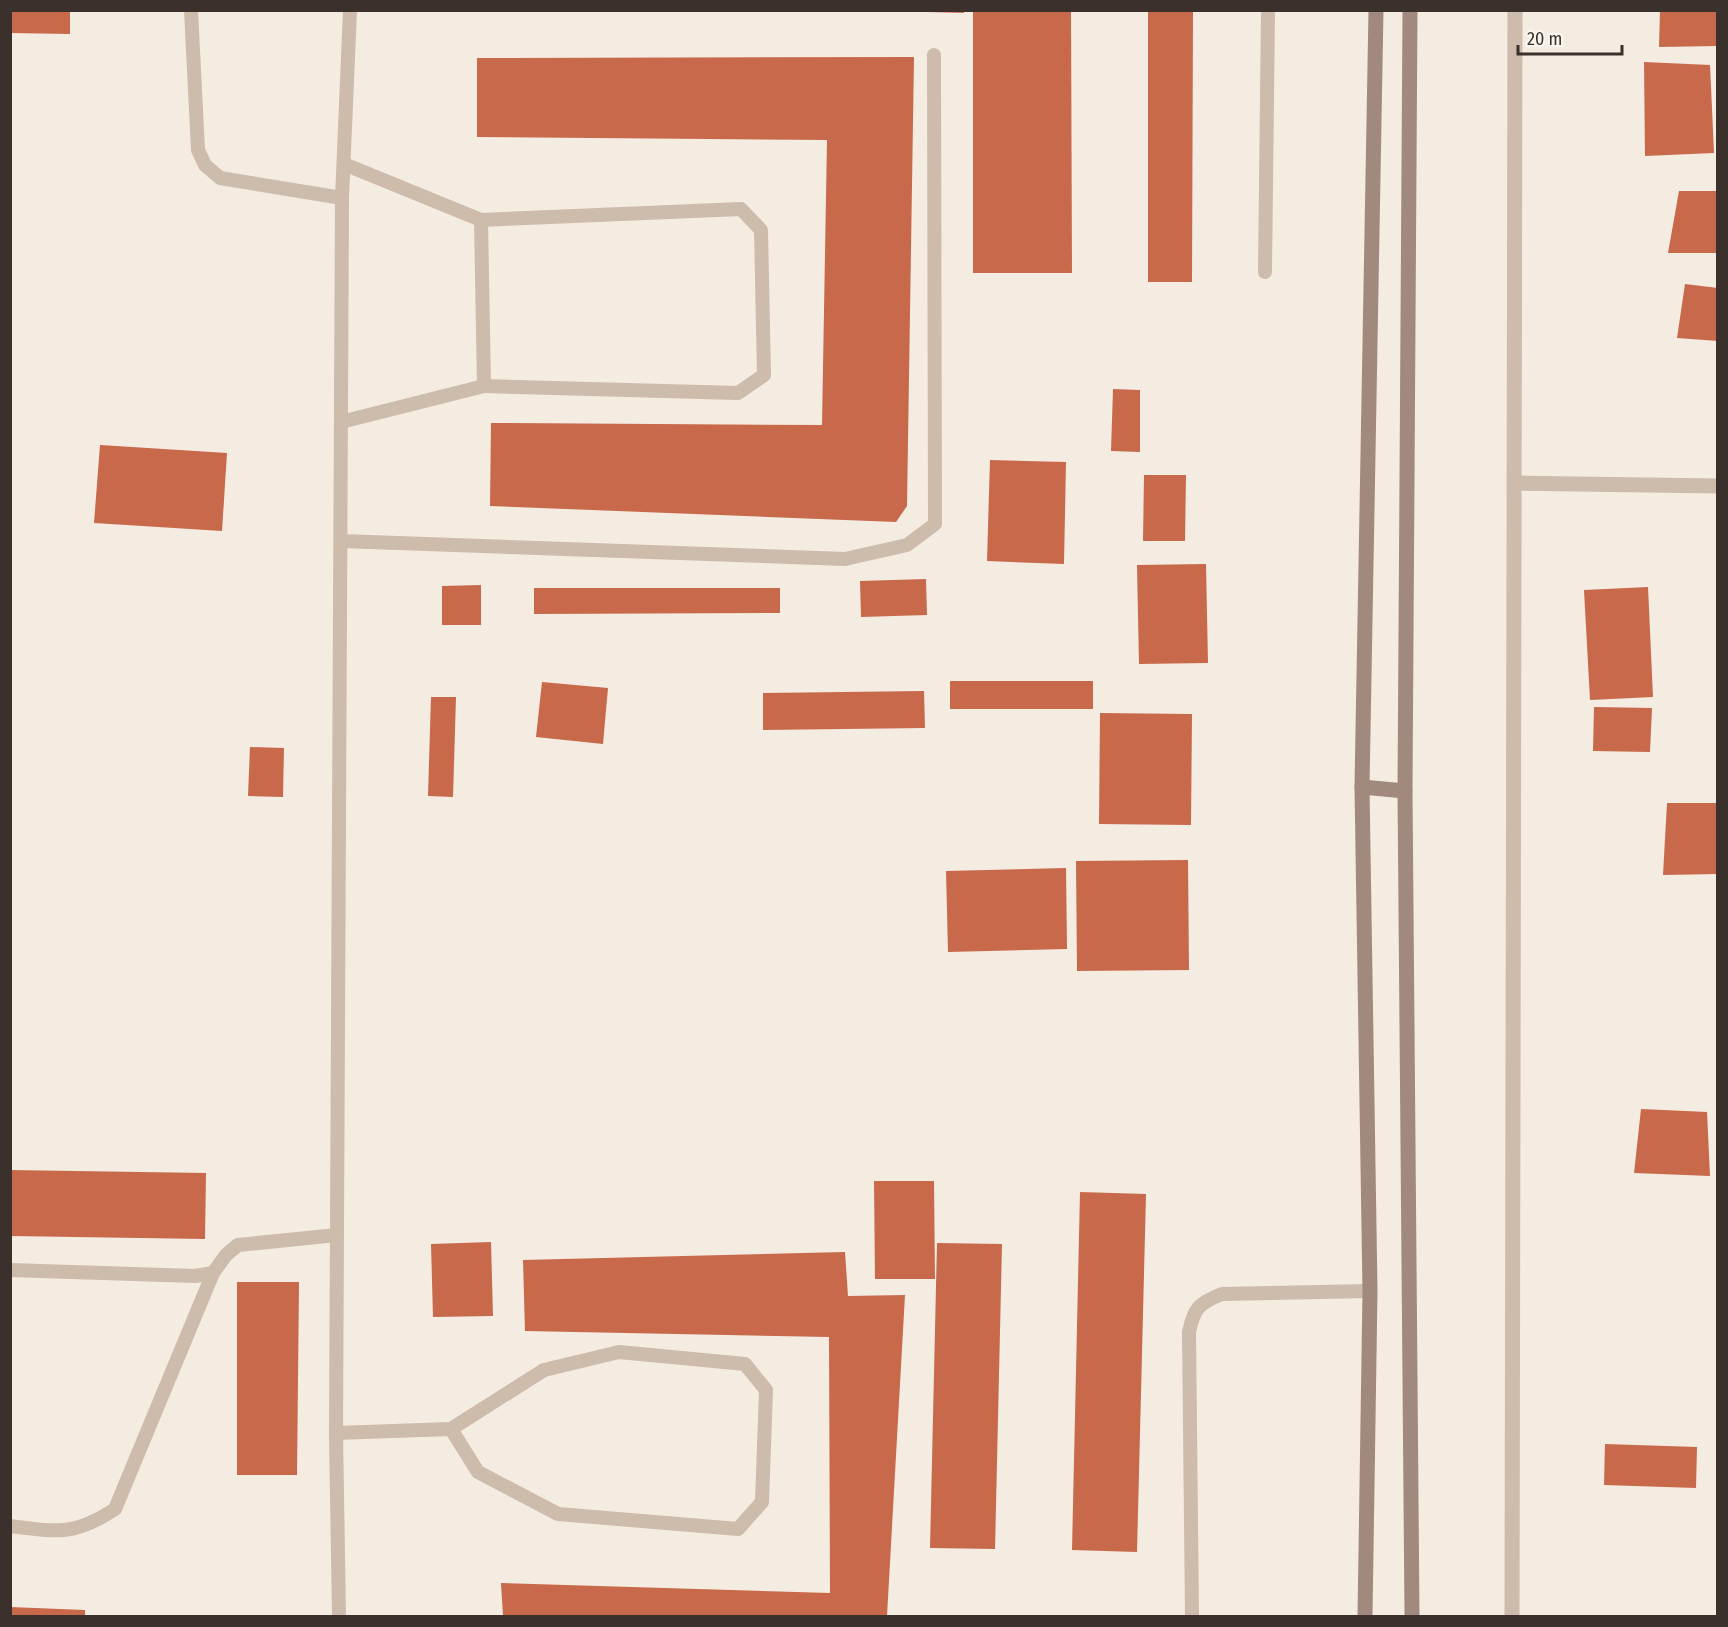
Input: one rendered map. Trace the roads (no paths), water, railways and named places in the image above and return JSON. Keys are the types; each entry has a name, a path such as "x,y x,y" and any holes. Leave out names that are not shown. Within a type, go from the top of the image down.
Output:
{"main road":[{"path":"1365,1617 1370,1291 1362,787 1376,10"},
{"path":"1410,10 1405,791 1412,1617"},
{"path":"1362,787 1405,791"}],"street":[{"path":"1512,1617 1515,10"},
{"path":"1515,483 1718,486"}],"lane":[{"path":"191,10 198,150 205,165 220,178 342,198"},
{"path":"339,1617 336,1433 342,198 350,10"},
{"path":"1265,272 1268,10"},
{"path":"341,541 845,559 907,545 935,524 934,55"},
{"path":"341,422 484,386 738,393 764,375 761,230 741,209 481,220 344,164"},
{"path":"481,220 484,386"},
{"path":"10,1526 57,1532 90,1525 115,1509 213,1273 226,1255 238,1245 337,1235"},
{"path":"10,1270 195,1276 213,1273"},
{"path":"1192,1617 1188,1332 1192,1315 1203,1302 1222,1294 1370,1291"},
{"path":"336,1433 451,1429 544,1370 619,1352 745,1364 766,1390 762,1502 738,1529 558,1514 478,1472 451,1429"}]}
